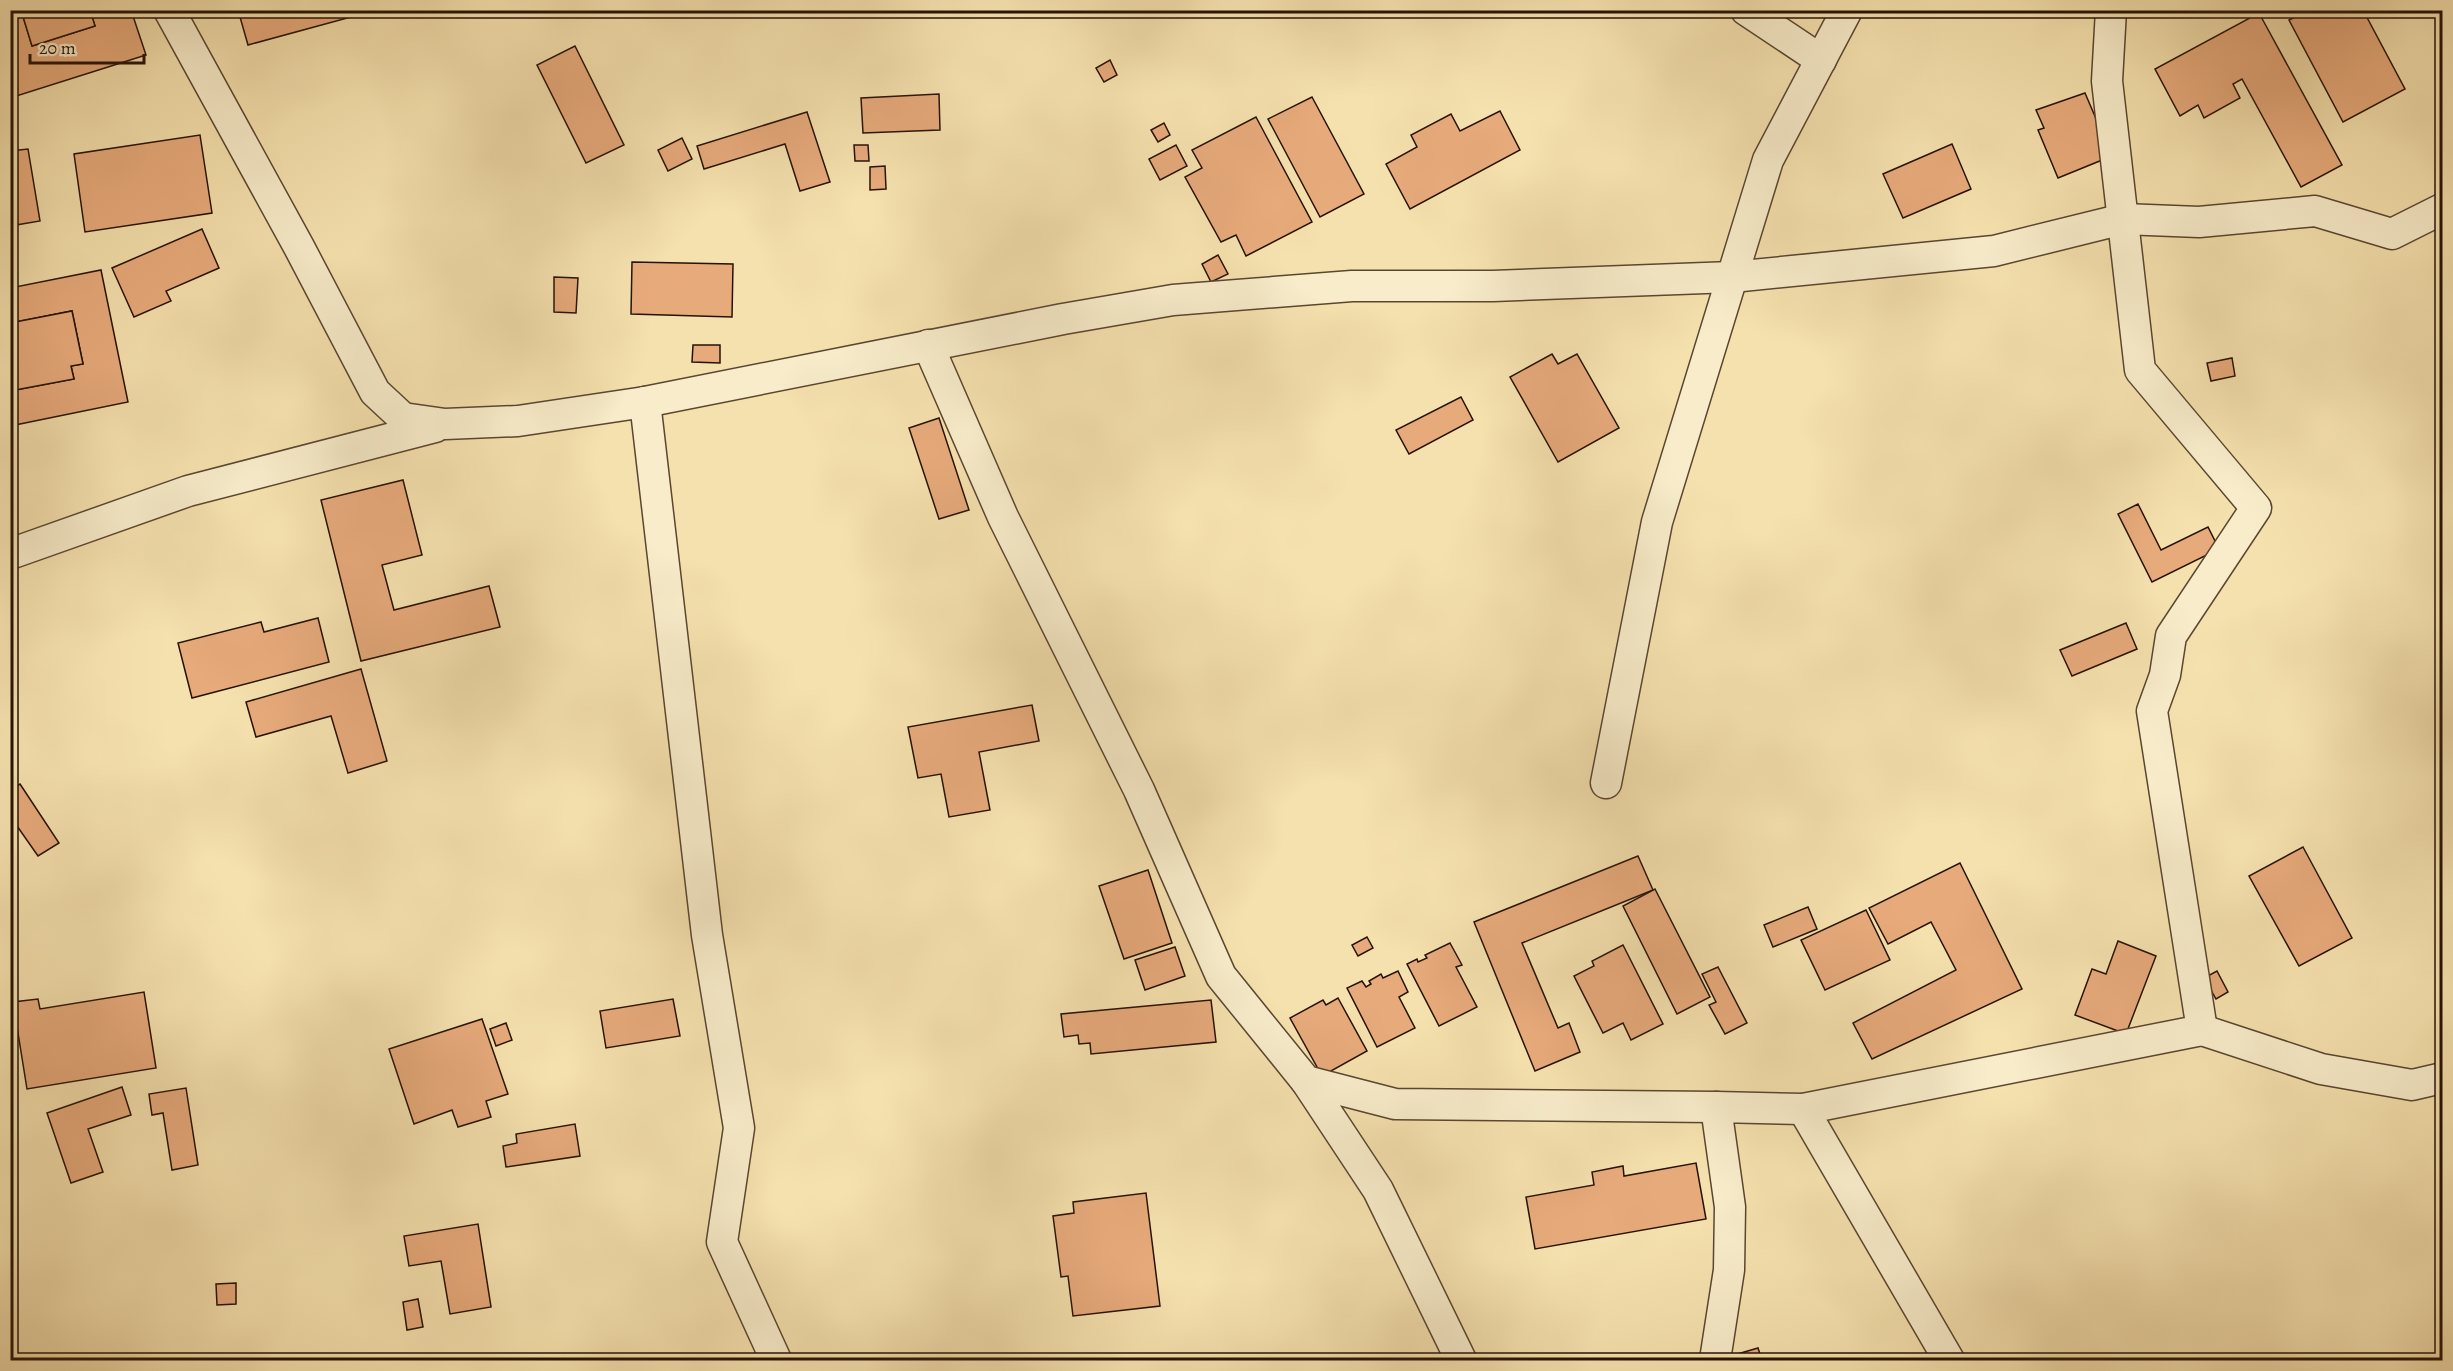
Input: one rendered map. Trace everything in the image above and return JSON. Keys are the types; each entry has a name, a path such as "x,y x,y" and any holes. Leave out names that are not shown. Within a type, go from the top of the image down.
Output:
{"street":[{"path":"169,10 299,247 375,392 403,418 445,424 518,421 645,402 928,345 1173,300 1352,286 1493,286 1732,277 1994,251 2123,219 2199,222 2315,211 2392,234 2442,209"},
{"path":"1746,10 1821,60"},
{"path":"1605,783 1656,522 1768,160 1847,10"},
{"path":"2111,10 2108,81 2140,370 2256,508 2171,636 2165,675 2152,711 2202,1030"},
{"path":"928,345 1003,517 1139,790 1221,976 1306,1081 1377,1190 1461,1360"},
{"path":"645,402 707,935 739,1128 722,1242 776,1360"},
{"path":"10,555 188,491 445,424"},
{"path":"1306,1081 1395,1104 1803,1109 2202,1030 2321,1069 2412,1085 2442,1078"},
{"path":"1715,1360 1729,1270 1730,1207 1716,1107"},
{"path":"1803,1109 1949,1360"}],"building":[{"path":"10,10 21,10 32,46 95,26 90,10 131,10 146,55 10,98"},
{"path":"21,10 90,10 95,26 32,46"},
{"path":"238,10 349,10 351,17 248,45"},
{"path":"2302,10 2363,10 2405,89 2343,122 2289,20 2303,13"},
{"path":"2259,13 2342,165 2301,187 2242,79 2233,84 2240,98 2204,118 2198,105 2180,116 2155,69"},
{"path":"575,46 624,145 586,163 537,65"},
{"path":"1110,60 1117,75 1104,82 1096,68"},
{"path":"2085,93 2112,156 2058,178 2038,130 2044,128 2036,110"},
{"path":"939,94 940,130 863,133 861,98"},
{"path":"1312,97 1364,194 1320,217 1268,119"},
{"path":"1500,111 1520,150 1410,209 1386,164 1417,147 1411,135 1451,114 1460,131"},
{"path":"807,112 830,182 800,191 785,144 704,169 697,146"},
{"path":"1256,117 1312,222 1246,256 1236,235 1221,242 1185,177 1202,168 1192,150"},
{"path":"1164,123 1170,135 1158,142 1151,130"},
{"path":"200,135 212,213 85,232 74,154"},
{"path":"682,138 692,159 668,171 658,150"},
{"path":"1952,144 1971,189 1903,218 1883,174"},
{"path":"854,145 868,145 869,161 855,161"},
{"path":"1176,145 1187,166 1160,180 1149,159"},
{"path":"28,149 40,221 10,226 10,151"},
{"path":"885,166 886,189 870,190 870,167"},
{"path":"202,229 219,268 166,291 171,301 134,317 112,268"},
{"path":"1218,255 1228,274 1211,282 1202,264"},
{"path":"632,262 733,264 732,317 631,314"},
{"path":"101,270 128,402 10,426 10,391 74,379 71,366 83,364 72,311 10,323 10,288"},
{"path":"554,277 578,278 576,313 554,312"},
{"path":"72,311 83,364 71,366 74,379 10,391 10,323"},
{"path":"693,345 720,345 720,363 692,362"},
{"path":"1552,354 1558,364 1577,354 1619,428 1558,462 1510,377"},
{"path":"2232,358 2235,376 2211,381 2207,363"},
{"path":"1461,397 1473,420 1409,454 1396,430"},
{"path":"939,418 969,510 939,519 909,428"},
{"path":"403,480 422,555 382,565 394,610 489,586 500,627 361,661 321,500"},
{"path":"2138,504 2161,550 2208,527 2219,549 2152,582 2118,514"},
{"path":"318,618 329,662 192,698 178,643 261,622 264,632"},
{"path":"2126,623 2137,649 2072,676 2060,650"},
{"path":"361,669 387,761 348,773 331,716 256,737 246,702"},
{"path":"1032,705 1039,741 979,752 990,810 949,817 941,774 918,778 908,727"},
{"path":"20,784 59,843 38,856 10,816 10,791"},
{"path":"2303,847 2352,938 2299,966 2249,876"},
{"path":"1638,856 1653,890 1522,943 1558,1028 1569,1023 1580,1052 1535,1071 1474,922"},
{"path":"1960,863 2022,989 1872,1059 1853,1023 1956,970 1931,922 1888,944 1869,908"},
{"path":"1148,870 1172,943 1124,959 1099,886"},
{"path":"1655,889 1710,997 1677,1014 1623,906"},
{"path":"1808,907 1817,929 1773,947 1764,925"},
{"path":"1866,910 1890,960 1825,990 1801,940"},
{"path":"1367,937 1373,948 1358,956 1352,945"},
{"path":"2118,941 2156,956 2126,1034 2075,1015 2092,969 2106,974"},
{"path":"1450,943 1462,965 1456,967 1477,1007 1439,1026 1407,964 1417,959 1418,962 1427,958 1425,955"},
{"path":"1623,945 1663,1024 1631,1040 1623,1023 1603,1033 1574,976 1594,966 1592,961"},
{"path":"1175,947 1185,976 1145,990 1135,960"},
{"path":"1718,967 1747,1023 1725,1034 1709,1005 1716,1002 1702,974"},
{"path":"1398,971 1408,992 1399,997 1415,1028 1377,1047 1347,988 1362,981 1366,987 1371,984 1369,981 1381,974 1383,978"},
{"path":"2217,971 2228,992 2216,999 2204,978"},
{"path":"144,992 156,1068 27,1089 13,1002 38,999 40,1009"},
{"path":"1338,998 1367,1051 1322,1076 1290,1018 1323,1000 1326,1005"},
{"path":"673,999 680,1036 606,1048 600,1011"},
{"path":"1211,1000 1216,1042 1091,1054 1090,1043 1079,1044 1078,1035 1064,1037 1061,1014"},
{"path":"482,1019 508,1094 486,1101 491,1117 458,1127 452,1110 414,1124 389,1049"},
{"path":"506,1023 512,1040 496,1046 490,1029"},
{"path":"122,1087 131,1115 88,1129 103,1172 71,1183 47,1113"},
{"path":"186,1088 198,1165 172,1170 163,1113 152,1115 149,1094"},
{"path":"575,1124 580,1156 506,1167 503,1146 517,1143 516,1134"},
{"path":"1696,1163 1706,1219 1535,1249 1526,1197 1594,1185 1592,1172 1623,1166 1624,1176"},
{"path":"1146,1193 1160,1306 1073,1316 1068,1276 1061,1277 1053,1216 1074,1213 1073,1202"},
{"path":"478,1224 491,1307 450,1314 441,1261 409,1266 404,1236"},
{"path":"236,1283 236,1304 217,1305 216,1284"},
{"path":"418,1299 423,1327 407,1330 403,1302"},
{"path":"1758,1348 1762,1360 1736,1360 1734,1355"}]}
